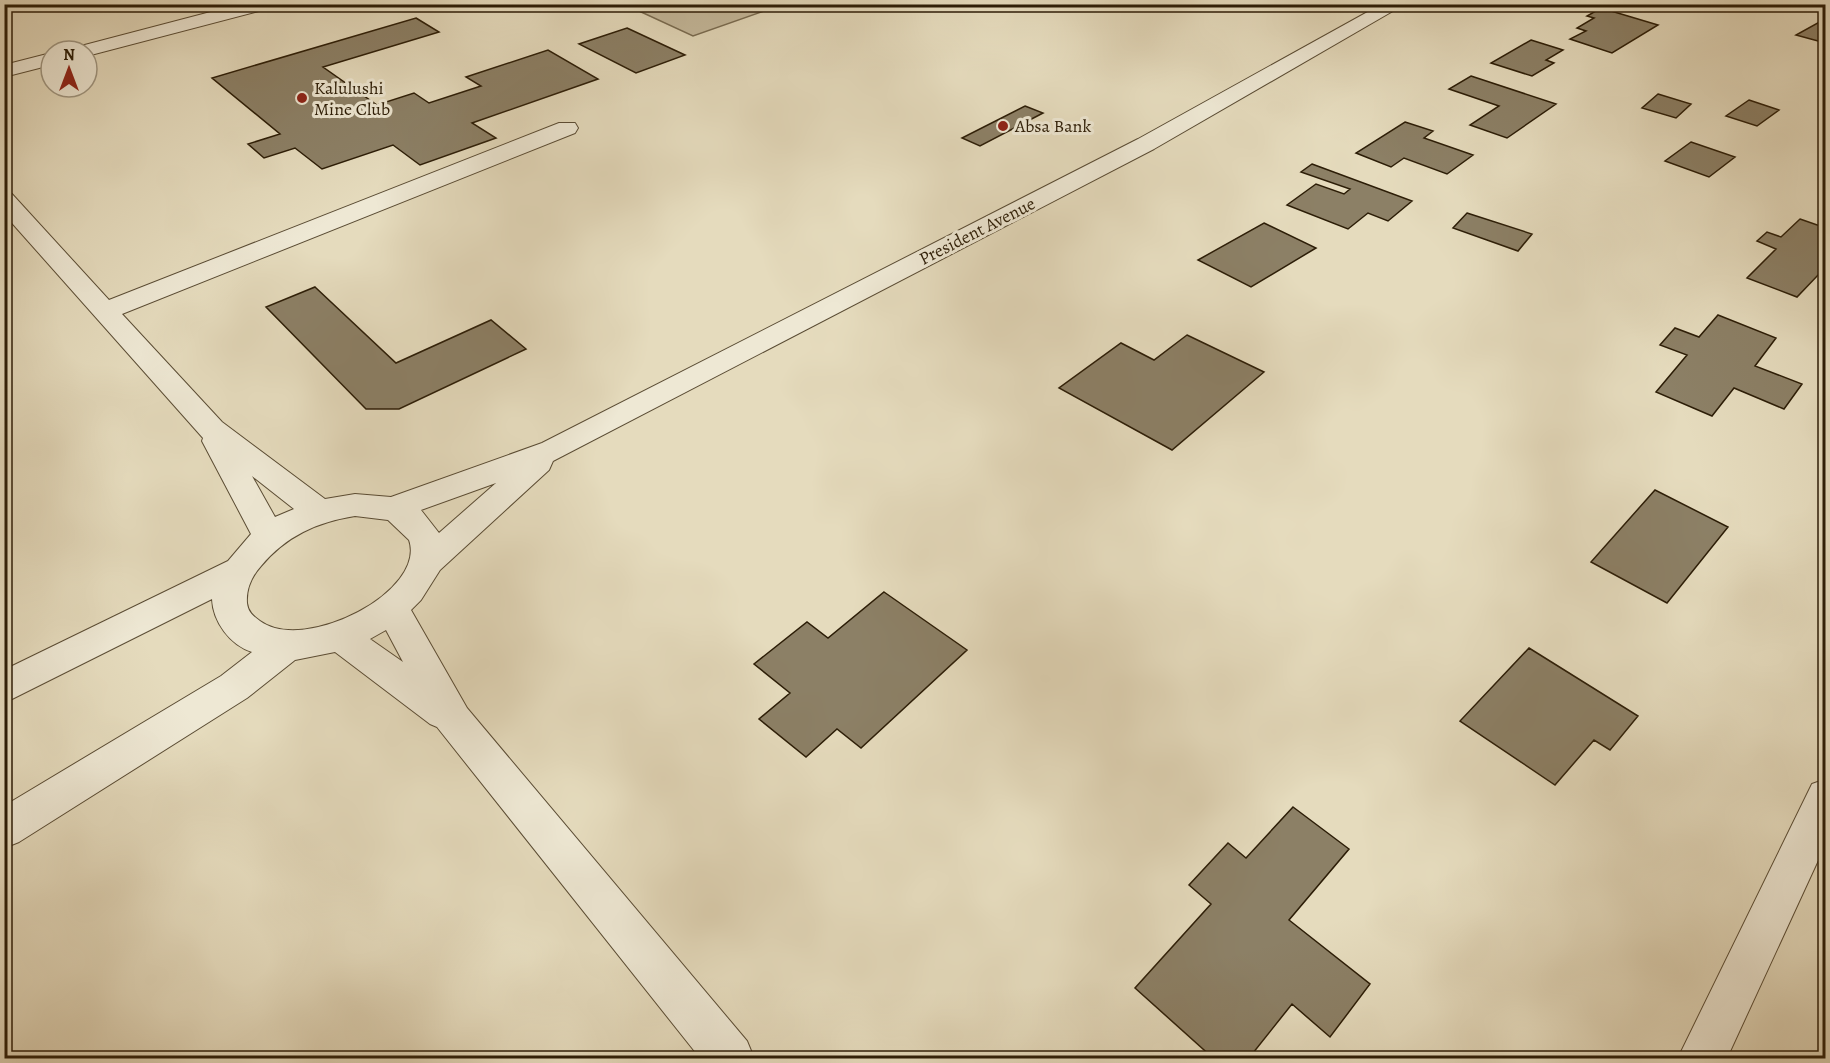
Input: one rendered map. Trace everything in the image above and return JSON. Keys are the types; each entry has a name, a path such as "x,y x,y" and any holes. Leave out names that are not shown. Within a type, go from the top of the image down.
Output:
{"street":[{"path":"99,47 264,4"},
{"name":"President Avenue","path":"395,508 553,450 1146,144 1379,9"},
{"path":"4,71 39,62"},
{"path":"105,311 567,128"},
{"path":"4,199 211,429 318,511"},
{"path":"211,429 269,536"},
{"name":"President Avenue","path":"426,562 553,450"},
{"path":"356,505 395,508 417,525 429,547 426,562 407,594 392,609 355,632 312,644 288,645 255,638 244,631 234,620 229,597 239,570 254,549 269,536 318,511 356,505"},
{"path":"4,688 239,570"},
{"path":"392,609 453,719 730,1059"},
{"path":"340,637 453,719"},
{"path":"4,830 234,687 288,645"},
{"path":"1702,1059 1826,797"}],"shaded area":[{"path":"626,5 781,5 693,36"}],"building":[{"path":"1633,4 1691,4 1698,8 1677,11 1665,6 1644,10"},
{"path":"1601,8 1658,25 1612,53 1570,39 1586,31 1577,28 1594,18 1587,16"},
{"name":"Kalulushi Mine Club","path":"416,18 439,32 323,67 377,105 414,93 429,103 481,86 466,77 548,50 598,79 472,123 496,138 420,165 393,145 322,169 295,148 264,158 248,144 280,134 212,78"},
{"path":"1823,20 1826,21 1826,40 1818,41 1796,35"},
{"path":"627,28 685,55 636,73 579,44"},
{"path":"1531,40 1563,50 1546,60 1554,63 1532,76 1491,63"},
{"path":"1471,76 1556,104 1507,138 1470,125 1499,106 1449,89"},
{"path":"1658,94 1691,104 1676,118 1642,108"},
{"path":"1749,100 1779,110 1757,126 1726,116"},
{"name":"Absa Bank","path":"1025,106 1043,113 980,146 962,138"},
{"path":"1405,122 1433,131 1424,138 1473,155 1447,174 1404,158 1391,167 1356,153"},
{"path":"1691,142 1735,157 1709,177 1665,161"},
{"path":"1312,164 1412,201 1388,221 1368,213 1348,229 1287,205 1316,184 1344,194 1350,189 1301,172"},
{"path":"1467,213 1532,234 1518,251 1453,228"},
{"path":"1800,219 1826,228 1826,276 1819,274 1797,297 1747,278 1776,249 1757,241 1767,232 1781,237"},
{"path":"1264,223 1316,248 1251,287 1198,260"},
{"path":"315,287 396,363 491,320 526,349 399,409 366,409 266,307"},
{"path":"1718,315 1776,338 1755,366 1802,384 1784,409 1734,388 1712,416 1656,392 1687,355 1660,345 1675,328 1699,337"},
{"path":"1187,335 1264,372 1172,450 1059,388 1121,343 1154,360"},
{"path":"1655,490 1728,527 1667,603 1591,562"},
{"path":"884,592 967,650 861,748 837,729 806,757 759,719 790,693 754,664 807,622 828,638"},
{"path":"1529,648 1638,716 1610,750 1594,740 1555,785 1460,721"},
{"path":"1293,807 1349,849 1289,920 1370,984 1330,1037 1292,1004 1249,1058 1213,1058 1135,988 1211,904 1189,885 1228,843 1246,858"}],"place":[{"name":"Kalulushi Mine Club","path":"302,98"},
{"name":"Absa Bank","path":"1003,126"}]}
